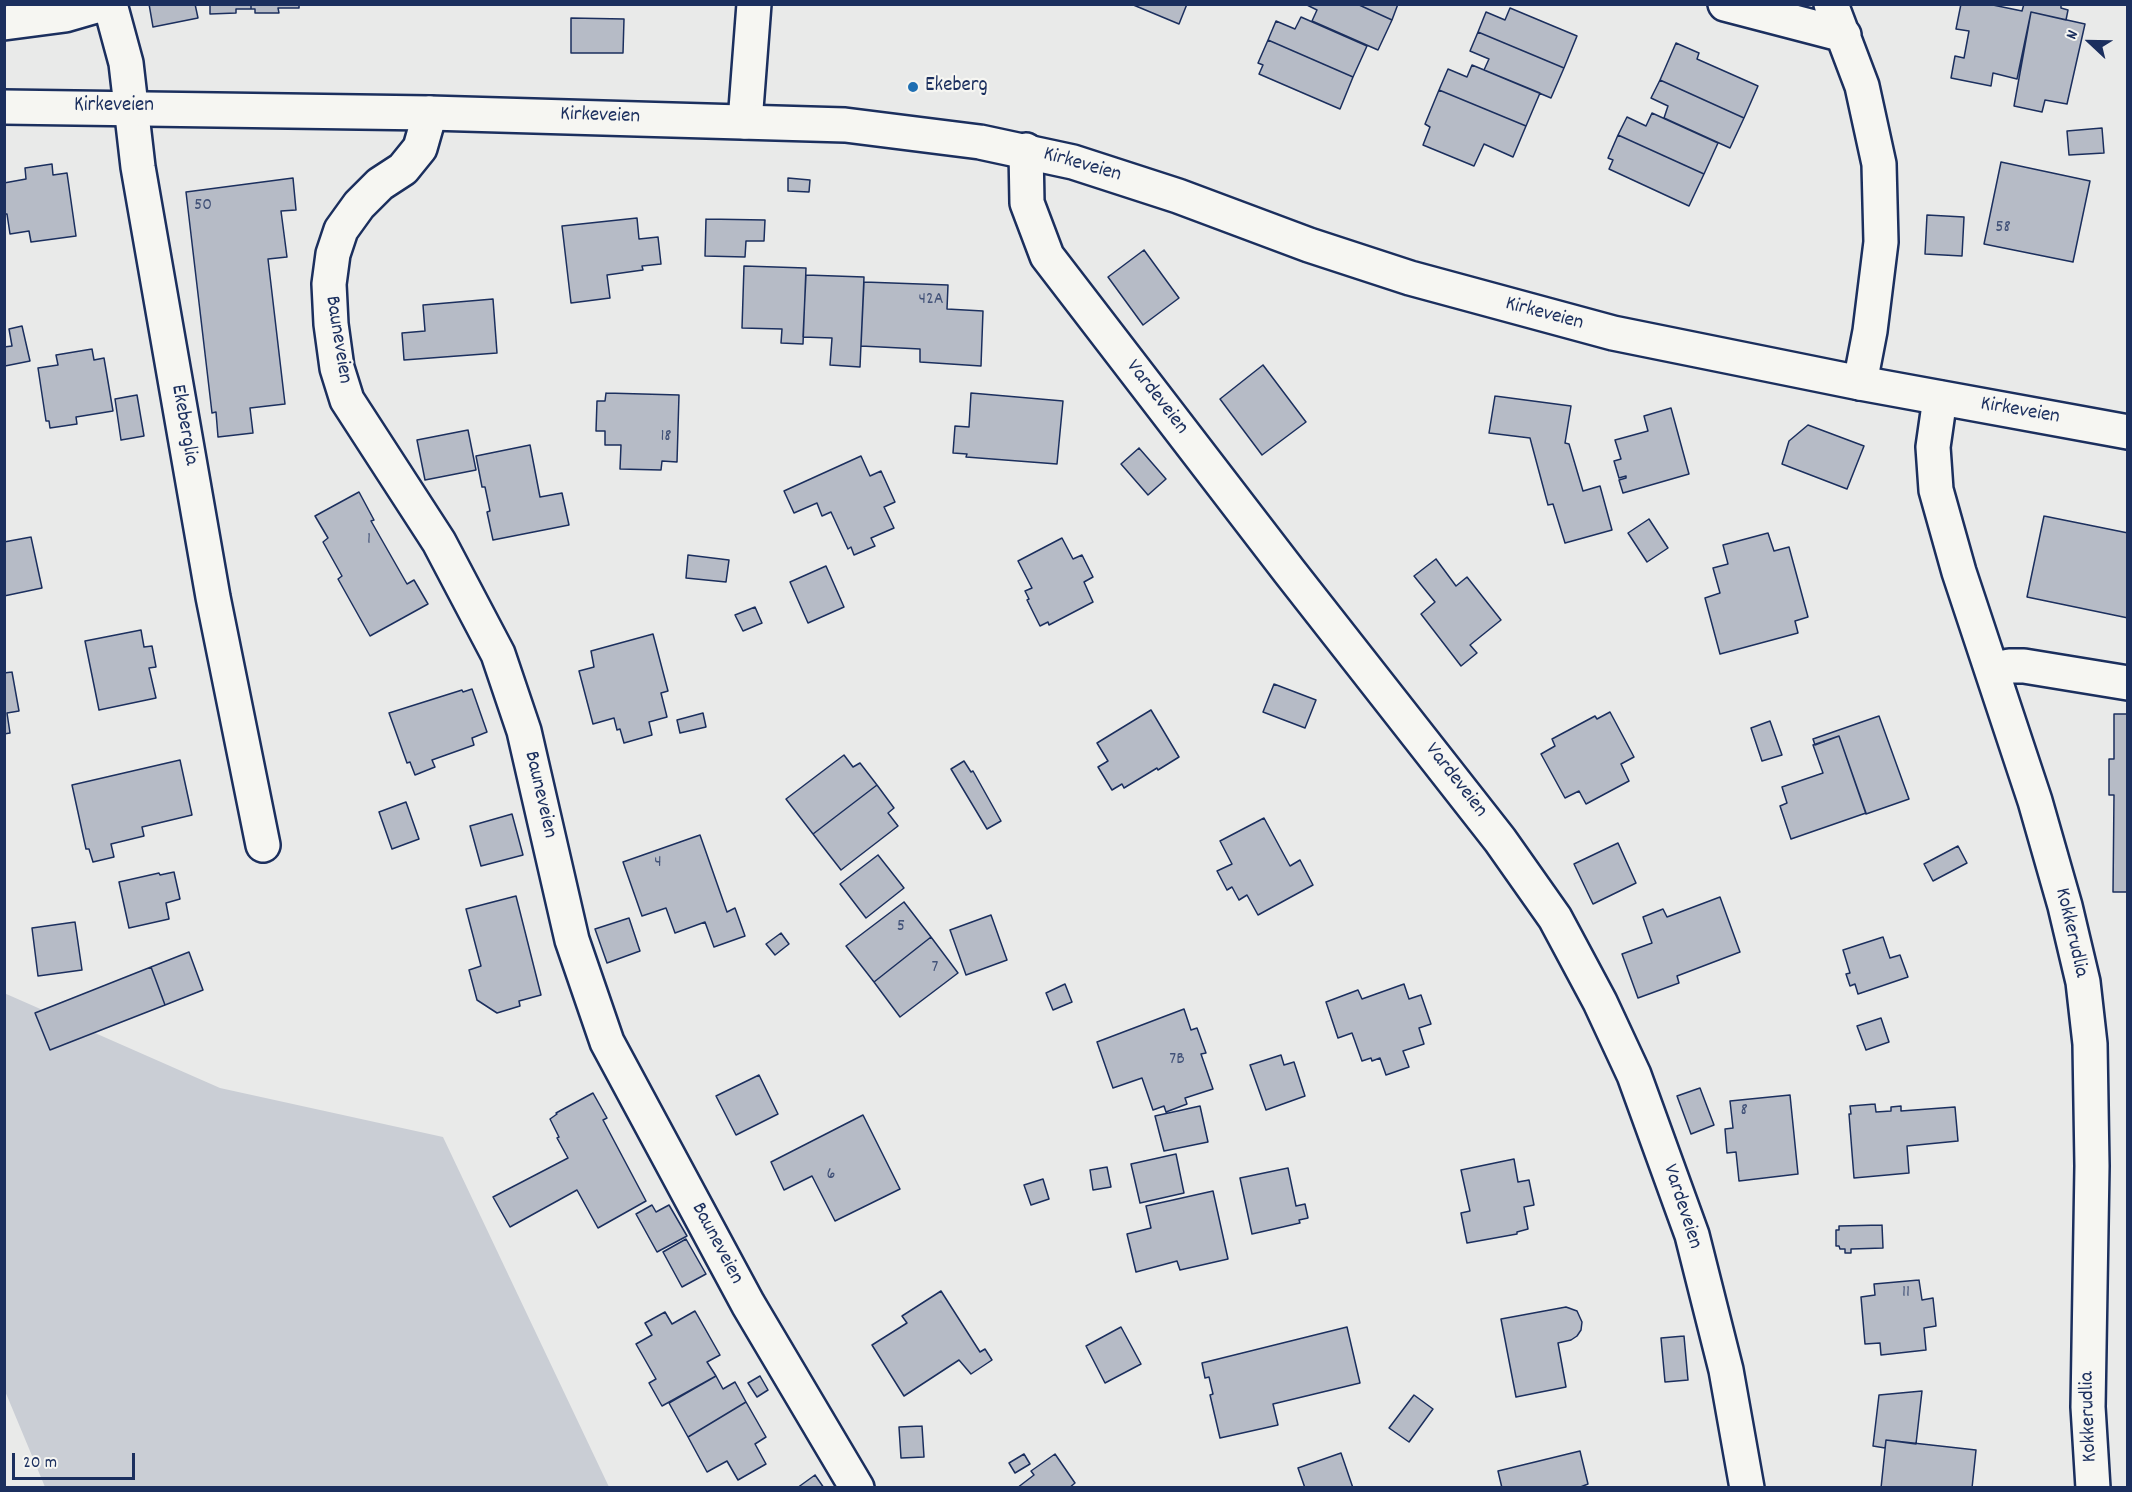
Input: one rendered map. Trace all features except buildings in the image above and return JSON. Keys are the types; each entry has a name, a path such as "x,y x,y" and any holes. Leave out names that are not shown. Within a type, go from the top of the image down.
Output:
{"street":[{"path":"4,22 65,15 103,4"},
{"name":"Ekeberglia","path":"110,4 126,63 138,167 213,597 263,845"},
{"path":"745,122 754,4"},
{"path":"1725,4 1844,36"},
{"path":"1831,4 1862,86 1879,164 1881,242 1870,331 1860,383"},
{"name":"Kirkeveien","path":"4,107 430,112 745,122 867,128 923,134 1026,150 1073,162 1178,196 1321,249 1410,278 1502,305 1613,333 1860,383 2127,432"},
{"name":"Bauneveien","path":"430,112 420,148 403,169 380,184 359,205 341,231 333,254 329,284 331,324 337,368 347,400 439,542 498,654 524,731 572,940 607,1042 748,1304 857,1488"},
{"name":"Vardeveien","path":"1026,150 1027,203 1047,255 1289,571 1500,840 1555,918 1600,1002 1634,1075 1692,1235 1726,1370 1747,1488"},
{"name":"Kokkerudlia","path":"1940,398 1933,447 1936,490 1959,572 2035,801 2065,906 2083,982 2090,1044 2092,1166 2088,1407 2093,1488"},
{"path":"1992,670 2009,666 2024,666 2127,684"}],"shaded area":[{"path":"4,993 220,1088 443,1137 609,1487 45,1487 5,1391"}],"place":[{"name":"Ekeberg","path":"913,87"}]}
